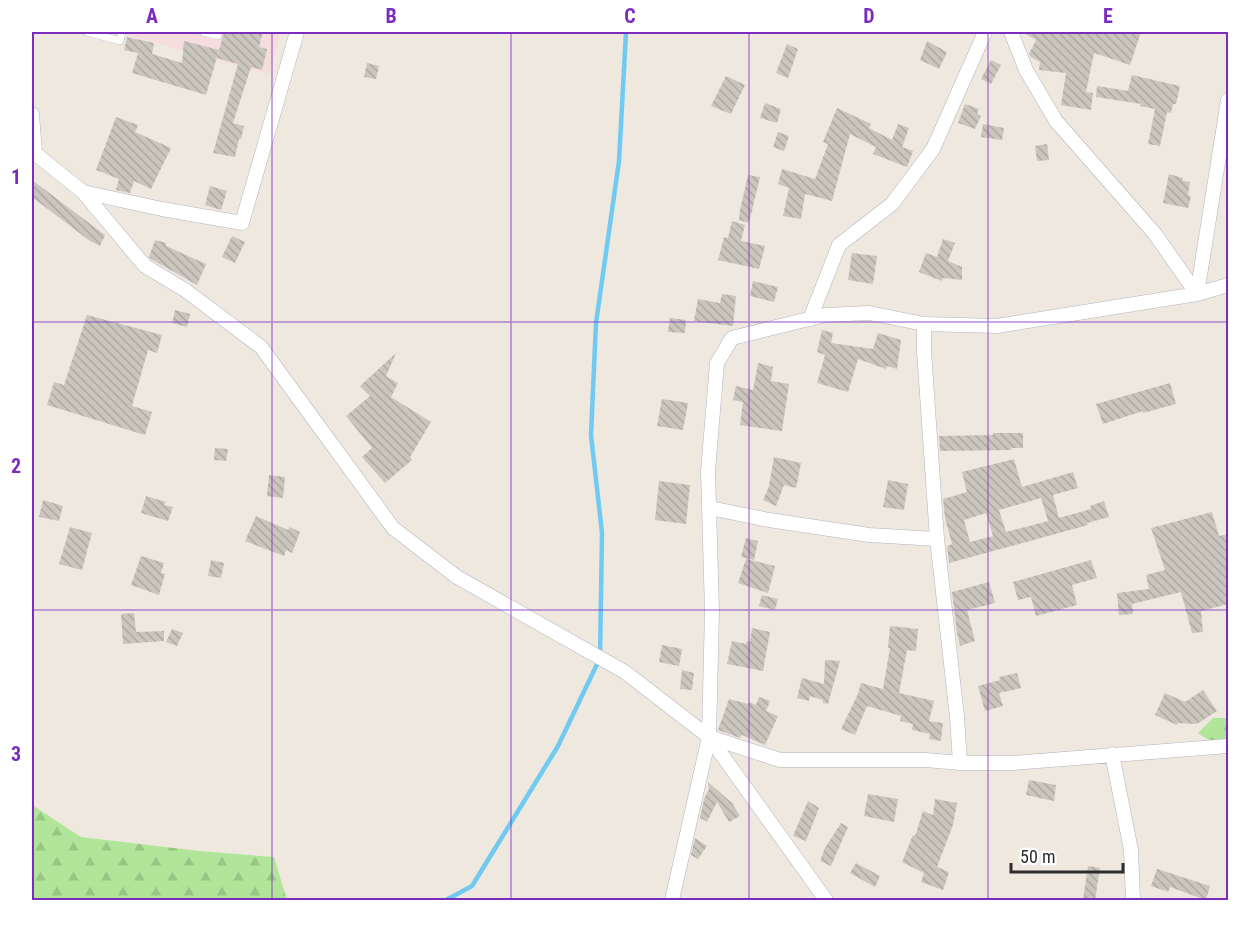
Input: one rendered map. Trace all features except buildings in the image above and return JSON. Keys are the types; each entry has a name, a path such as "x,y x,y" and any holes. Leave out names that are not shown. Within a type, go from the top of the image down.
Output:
{"street":[{"path":"83,192 242,223 297,32"},
{"path":"810,319 839,245 892,204 933,149 985,32"},
{"path":"1011,32 1026,70 1056,121 1155,234 1197,294"},
{"path":"1197,294 1225,145 1228,100"},
{"path":"32,114 33,152 83,192 144,266 185,290 261,347 393,528 457,577 625,672 709,737 826,900"},
{"path":"672,900 709,737 712,611 708,471 717,363 732,338 825,315 869,313 924,324 997,326 1197,294 1228,285"},
{"path":"924,324 937,539 960,763"},
{"path":"710,508 869,536 937,539"},
{"path":"709,737 780,760 926,760 960,763 1014,763 1228,746"},
{"path":"1112,754 1131,850 1135,900"}],"lane":[{"path":"87,32 120,41 122,32"},
{"path":"203,32 218,36"}],"shaded area":[{"path":"116,32 281,32 269,74"}],"green space":[{"path":"1213,718 1228,718 1228,740 1215,744 1198,733"},
{"path":"32,805 81,837 274,857 287,900 32,900"}],"waterway":[{"path":"446,900 472,886 558,746 600,658 602,533 591,435 596,323 619,161 626,32"}]}
